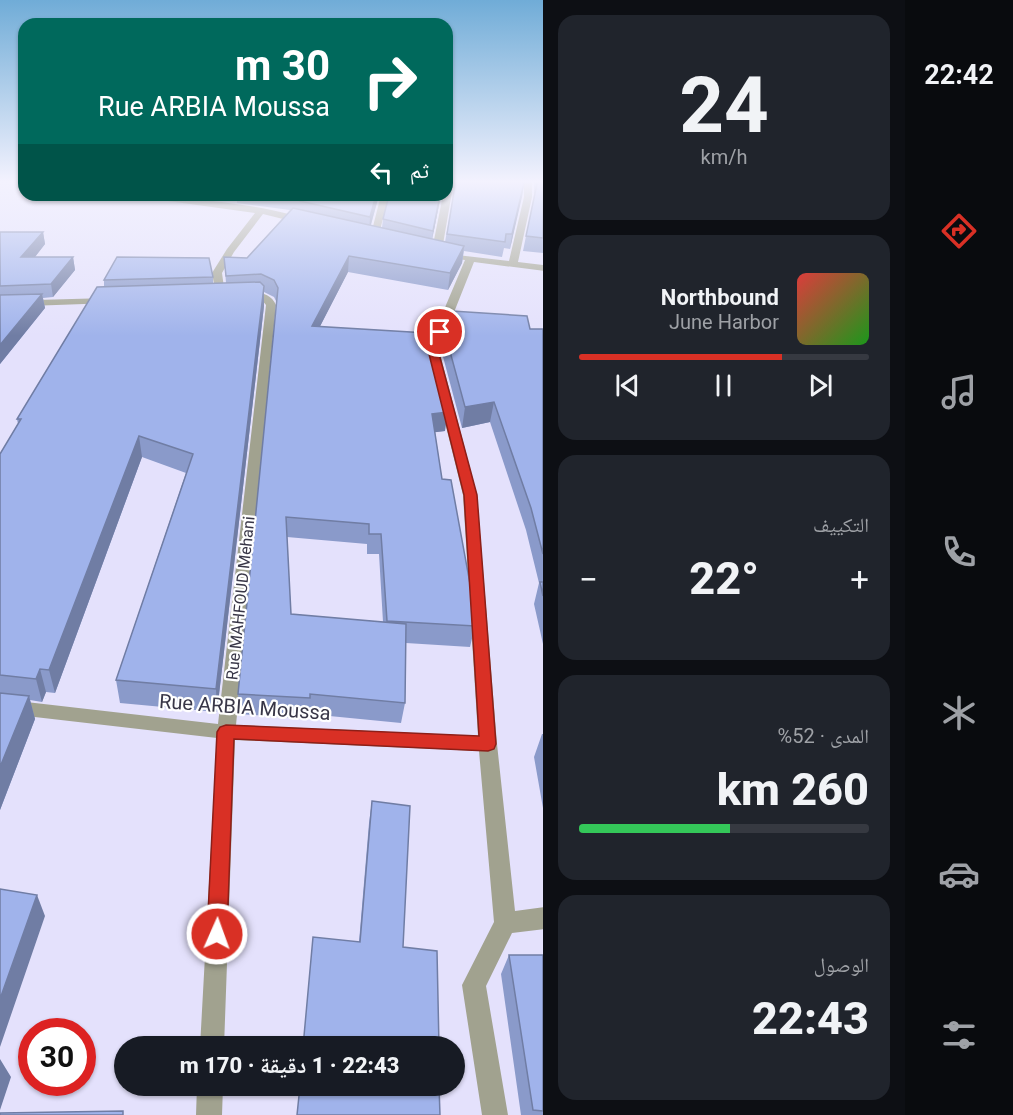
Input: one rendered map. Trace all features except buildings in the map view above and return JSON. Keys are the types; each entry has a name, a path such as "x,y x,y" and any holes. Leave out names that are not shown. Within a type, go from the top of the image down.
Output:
{"street":[{"name":"Rue MAHFOUD Mehani","path":"212,1036 226,732 271,304 263,296 217,298 217,273 245,232"},
{"path":"374,238 376,232"},
{"path":"437,250 440,232"},
{"path":"513,265 520,232"},
{"path":"363,236 385,240"},
{"path":"426,248 470,259 543,268"},
{"path":"470,259 433,350 470,495 488,744 505,923 474,985 495,1115"},
{"path":"0,304 115,301"},
{"name":"Rue ARBIA Moussa","path":"0,706 226,732 488,744"},
{"path":"505,923 543,918"},
{"path":"209,1115 210,1096"}],"route":[{"path":"217,934 226,732 488,744 470,495 433,350 440,332"}]}
